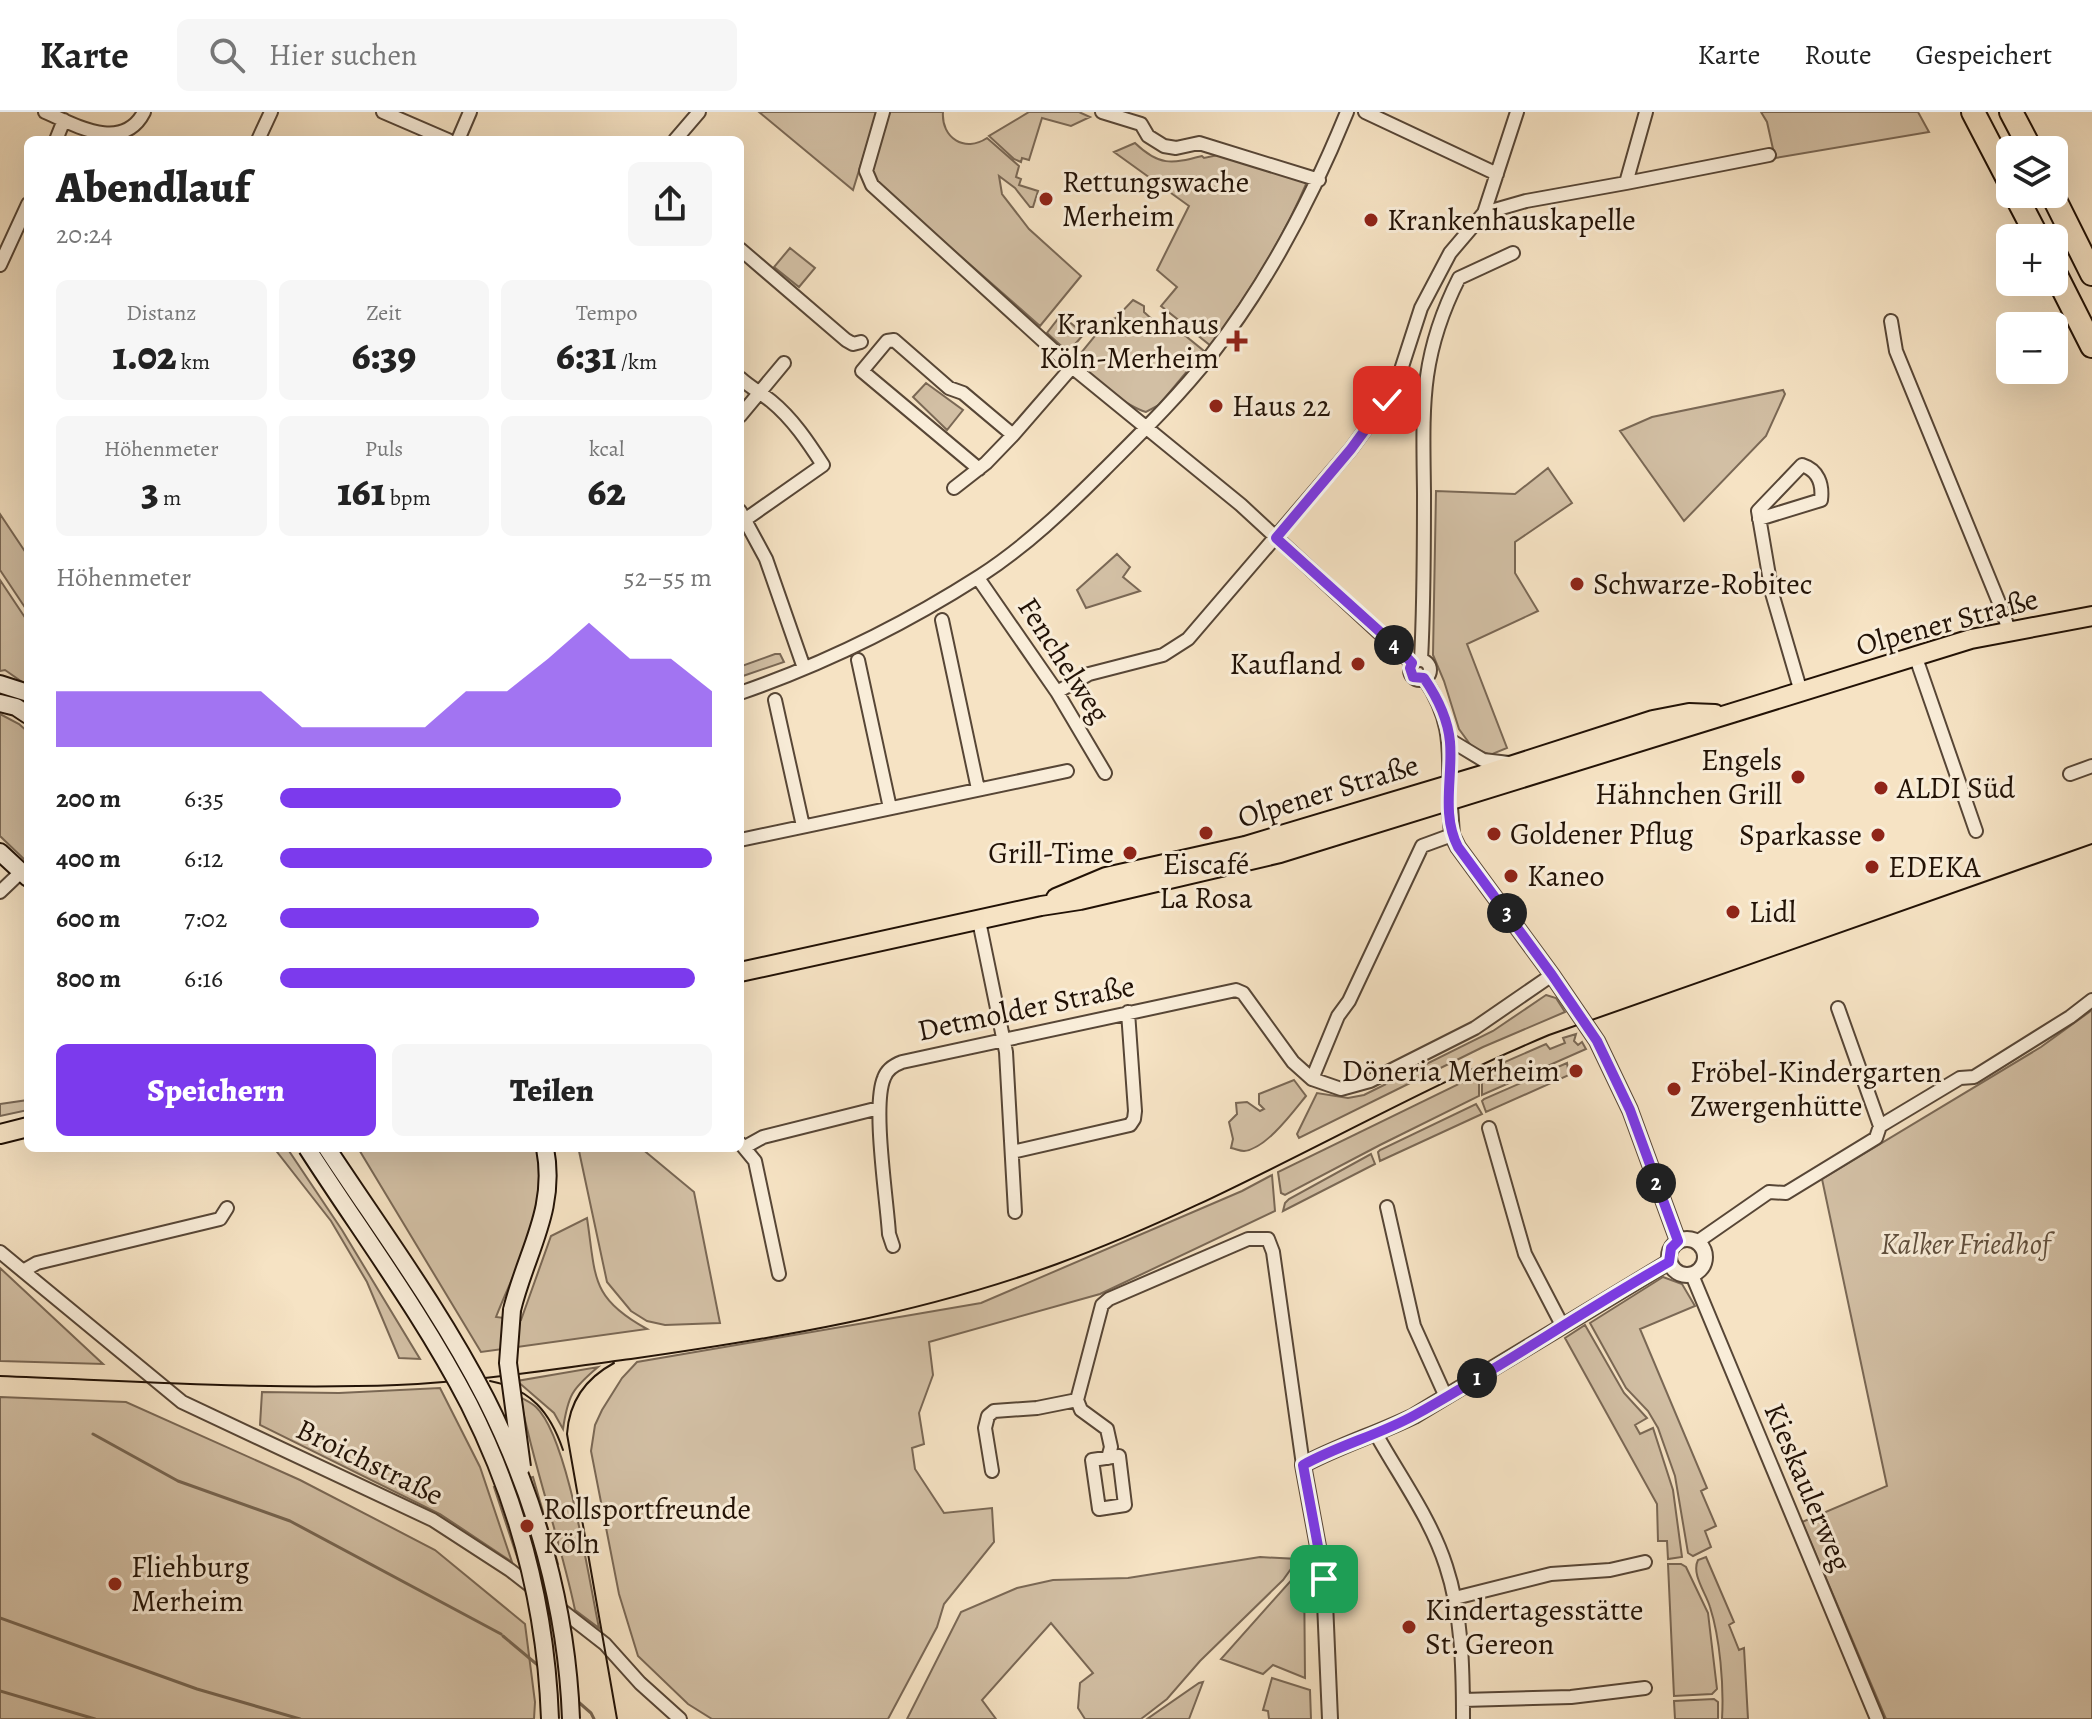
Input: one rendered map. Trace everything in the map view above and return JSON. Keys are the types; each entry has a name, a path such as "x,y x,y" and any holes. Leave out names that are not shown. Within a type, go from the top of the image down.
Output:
{"highway":[{"path":"1973,112 1996,156"},
{"path":"2011,112 2024,136"},
{"path":"2059,208 2092,274"},
{"path":"2067,296 2092,346"}],"main road":[{"name":"Olpener Straße","path":"744,971 1080,900 1108,884 1280,853 1449,793 1801,692 1915,655 2009,630 2092,616"},
{"path":"0,684 24,692"},
{"path":"0,703 24,712"},
{"name":"Olpener Straße","path":"1449,793 1512,764 1653,720 1689,713 1725,714"},
{"path":"0,852 24,874"},
{"path":"0,1134 24,1128"},
{"path":"310,1152 439,1351 468,1402 494,1459 514,1509 538,1606 547,1657 550,1719"},
{"path":"330,1152 464,1360 492,1411 525,1488 543,1545 559,1618 569,1676 571,1719"},
{"path":"525,1488 510,1381 509,1345 512,1310 546,1206 549,1175 546,1152"}],"street":[{"path":"45,112 105,134 120,132 135,124 144,112"},
{"path":"260,136 271,112"},
{"path":"383,112 439,136"},
{"path":"460,136 470,112"},
{"path":"678,136 699,112"},
{"path":"883,112 866,171 872,185 1072,367 1241,505 1416,661 1429,668 1424,678 1436,696 1450,740 1452,835 1597,1041 1623,1094 1678,1241"},
{"path":"1102,112 1141,124 1148,136 1164,146 1176,148 1199,143 1319,180"},
{"path":"744,691 855,646 978,578 1011,555 1078,497 1147,428 1213,353 1278,256 1319,180 1347,112"},
{"path":"1365,112 1497,174"},
{"path":"1057,692 1089,674 1163,655 1188,639 1374,420 1399,376 1421,308 1450,253 1484,213 1517,112"},
{"path":"1626,183 1646,112"},
{"path":"58,136 64,120"},
{"path":"1484,213 1526,201 1769,155"},
{"path":"0,265 24,213"},
{"path":"744,252 846,340 853,344 861,342"},
{"path":"1416,661 1424,550 1422,411 1432,345 1459,278 1513,253"},
{"path":"1891,321 1896,351 2009,630"},
{"path":"979,469 862,371 887,341 894,340 949,388 963,393 1013,435"},
{"path":"744,411 784,363"},
{"path":"954,488 979,469 1013,435 1072,367"},
{"path":"744,382 794,423 823,465 744,514"},
{"path":"1759,519 1821,500 1820,480 1809,467 1802,465 1758,511 1759,519 1772,593 1801,692"},
{"path":"744,517 766,559 804,668"},
{"name":"Fenchelweg","path":"978,578 1057,692 1105,773"},
{"path":"942,620 978,789"},
{"path":"1915,655 1976,831"},
{"path":"858,660 890,808"},
{"path":"775,700 803,826"},
{"path":"1450,740 1483,760 1512,764"},
{"path":"2070,774 2091,768"},
{"path":"744,839 1067,771"},
{"path":"1452,835 1422,846 1349,1001 1338,1016 1312,1079 1341,1089 1370,1081 1475,1028 1552,975"},
{"path":"0,892 24,876"},
{"path":"979,921 1006,1052 1015,1212"},
{"name":"Detmolder Straße","path":"893,1246 889,1234 879,1108 884,1075 892,1066 1002,1039 1236,990 1243,993 1293,1062 1312,1079"},
{"path":"1880,1126 1960,1078 1974,1077 2092,1000"},
{"path":"1697,1242 1769,1192 1786,1193 1876,1138 1880,1126 1838,1008"},
{"path":"1012,1152 1130,1125 1135,1111 1128,1012"},
{"path":"744,1144 879,1108"},
{"path":"1489,1128 1525,1254 1562,1325"},
{"path":"744,1147 755,1161 779,1274"},
{"path":"1387,1207 1414,1326 1446,1397"},
{"path":"23,1271 37,1263 220,1219 227,1208"},
{"path":"1108,1458 1111,1447 1107,1429 1081,1410 1077,1400 1099,1310 1109,1299 1248,1239 1268,1239 1273,1252 1303,1465 1324,1579 1330,1719"},
{"path":"1691,1239 1697,1242 1705,1256 1699,1271 1692,1275 1675,1271 1669,1262 1671,1248 1678,1241 1691,1239"},
{"name":"Broichstraße","path":"0,1252 182,1402 433,1520 510,1570 605,1644 640,1683 680,1719"},
{"path":"1303,1465 1376,1434 1446,1397 1669,1262"},
{"name":"Kieskaulerweg","path":"1692,1275 1877,1719"},
{"path":"992,1471 985,1428 988,1416 994,1411 1037,1408 1077,1400"},
{"path":"1376,1434 1434,1537 1455,1598 1463,1719"},
{"path":"1119,1456 1125,1505 1099,1509 1092,1460 1108,1458 1119,1456"},
{"path":"1455,1598 1551,1574 1610,1570 1645,1562"},
{"path":"1463,1700 1571,1697 1645,1688"}],"green space":[{"path":"759,112 877,112 853,190"},
{"path":"889,112 943,112 943,121 950,136 971,144 987,138 1019,166 1016,177 1021,179 1019,185 1038,191 1033,207 1030,207 1015,188 999,176 1002,194 1029,229 1081,276 1040,326 875,181 872,167"},
{"path":"1029,112 1079,112 1090,117 1071,126 1042,118 1029,160 1022,158 1021,162 989,136"},
{"path":"1761,112 1918,112 1929,132 1775,158 1767,122"},
{"path":"1135,143 1151,156 1166,161 1218,155 1307,182 1264,267 1211,346 1161,306 1177,287 1157,270 1189,206 1114,152"},
{"path":"790,248 815,268 799,287 774,267"},
{"path":"1133,300 1144,306 1144,312 1155,322 1166,320 1204,351 1159,405 1146,412 1108,390 1076,359 1107,321 1116,318"},
{"path":"1061,315 1084,334 1068,352 1047,333"},
{"path":"926,383 963,410 947,430 913,397"},
{"path":"1783,390 1785,394 1766,436 1684,521 1620,431 1652,417"},
{"path":"1548,468 1572,503 1515,542 1515,573 1538,611 1467,644 1507,748 1490,755 1472,747 1459,729 1433,655 1436,491 1515,494"},
{"path":"0,514 24,550 24,606 0,570"},
{"path":"1117,554 1130,567 1123,577 1140,591 1086,608 1077,590"},
{"path":"0,580 24,616 24,683 5,670 0,671"},
{"path":"775,654 780,654 784,662 744,676 744,665"},
{"path":"0,714 24,728 24,859 0,836"},
{"path":"1546,995 1556,998 1565,1012 1483,1047 1299,1138 1297,1134 1317,1093 1348,1098 1364,1095 1493,1031"},
{"name":"Kalker Friedhof","path":"2092,1010 2092,1719 1886,1719 1802,1522 1887,1486 1822,1179 2041,1047"},
{"path":"1576,1034 1574,1041 1578,1045 1582,1042 1586,1049 1482,1095 1482,1072 1546,1044 1550,1049 1565,1043 1563,1038"},
{"path":"1567,1063 1569,1075 1486,1112 1484,1099"},
{"path":"1479,1074 1479,1096 1285,1195 1281,1193 1278,1172"},
{"path":"1294,1080 1306,1096 1278,1129 1252,1149 1231,1148 1233,1139 1229,1122 1237,1114 1236,1103 1247,1102 1260,1111 1264,1109 1259,1104 1259,1094"},
{"path":"24,1101 24,1111 0,1116 0,1104"},
{"path":"1476,1104 1482,1114 1380,1161 1380,1150"},
{"path":"277,1152 290,1152 342,1230 420,1359 399,1358 367,1282 331,1221"},
{"path":"360,1152 538,1152 540,1192 536,1213 496,1317 521,1320 551,1236 587,1218 595,1271 605,1296 628,1318 647,1329 481,1352"},
{"path":"579,1152 646,1152 694,1192 720,1323 665,1325 647,1321 631,1311 607,1282"},
{"path":"1371,1154 1375,1164 1283,1211 1289,1199"},
{"path":"1272,1175 1275,1211 1100,1294 929,1342 933,1375 919,1413 924,1444 912,1448 915,1469 944,1513 992,1508 994,1542 944,1604 937,1627 888,1719 712,1719 688,1704 638,1656 619,1594 591,1451 595,1425 602,1410 622,1378 637,1362 981,1303 1242,1191"},
{"path":"0,1268 103,1364 0,1361"},
{"path":"1663,1277 1682,1284 1695,1306 1640,1329 1707,1488 1701,1491 1716,1526 1705,1531 1711,1547 1693,1556 1688,1553 1675,1476 1658,1428 1648,1411 1626,1388 1590,1323"},
{"path":"1585,1325 1624,1393 1647,1418 1635,1425 1640,1434 1653,1428 1673,1490 1682,1557 1668,1559 1667,1541 1658,1541 1657,1504 1565,1338"},
{"path":"598,1367 573,1394 563,1429 554,1413 517,1381"},
{"path":"440,1388 480,1467 512,1562 440,1514 260,1425 262,1392 339,1393"},
{"path":"0,1397 126,1402 300,1480 435,1550 525,1624 535,1702 534,1719 0,1719"},
{"path":"520,1397 536,1407 558,1448 576,1511 599,1628 575,1610"},
{"name":"Rollsportfreunde Köln","path":"533,1477 558,1564 521,1569 494,1487"},
{"path":"1260,1557 1298,1559 1283,1580 1200,1661 1167,1699 1141,1719 1085,1719 1078,1708 1080,1683 1093,1673 1051,1623 982,1700 996,1719 907,1719 961,1612 1017,1588 1053,1580 1128,1578"},
{"path":"1706,1557 1734,1622 1729,1625 1739,1650 1744,1648 1748,1719 1722,1719 1722,1677 1716,1633 1696,1571 1698,1560"},
{"path":"1668,1564 1686,1567 1708,1613 1717,1689 1712,1694 1674,1696"},
{"path":"1304,1566 1305,1678 1273,1665 1263,1674 1221,1659"},
{"path":"1272,1678 1310,1690 1311,1719 1269,1719 1268,1711 1263,1710"},
{"path":"1203,1682 1189,1719 1147,1719 1199,1683"},
{"path":"1714,1699 1718,1702 1718,1719 1675,1719 1674,1701"}],"waterway":[{"path":"93,1434 178,1481 290,1521 501,1634"},
{"path":"0,1618 197,1689 300,1719"},
{"path":"503,1636 540,1667"},
{"path":"0,1691 95,1719"},
{"path":"575,1699 594,1719"}],"tram line":[{"path":"0,1376 248,1386 426,1383 514,1375 686,1351 899,1311 1005,1282 1120,1239 1549,1035 2092,844"},
{"path":"614,1363 595,1376 575,1401 567,1434 617,1719"},
{"path":"490,1381 517,1390 537,1404 552,1424 563,1450"}],"place":[{"name":"Rettungswache Merheim","path":"1046,199"},
{"name":"Krankenhauskapelle","path":"1371,220"},
{"name":"Krankenhaus Köln-Merheim","path":"1237,341"},
{"name":"Haus 22","path":"1216,406"},
{"name":"Schwarze-Robitec","path":"1577,584"},
{"name":"Kaufland","path":"1358,664"},
{"name":"Engels Hähnchen Grill","path":"1798,777"},
{"name":"ALDI Süd","path":"1881,788"},
{"name":"Eiscafé La Rosa","path":"1206,833"},
{"name":"Goldener Pflug","path":"1494,834"},
{"name":"Sparkasse","path":"1878,835"},
{"name":"Grill-Time","path":"1130,853"},
{"name":"EDEKA","path":"1872,867"},
{"name":"Kaneo","path":"1511,876"},
{"name":"Lidl","path":"1733,912"},
{"name":"Döneria Merheim","path":"1576,1071"},
{"name":"Fröbel-Kindergarten Zwergenhütte","path":"1674,1089"},
{"name":"Rollsportfreunde Köln","path":"527,1526"},
{"name":"Fliehburg Merheim","path":"115,1584"},
{"name":"Kindertagesstätte St. Gereon","path":"1409,1627"}],"route":[{"path":"1324,1579 1303,1465 1414,1416 1446,1397 1669,1262 1671,1248 1678,1241 1630,1110 1597,1041 1452,835 1448,801 1450,740 1436,696 1424,678 1413,677 1410,671 1412,663 1399,649 1276,538 1373,423 1387,400"}]}
